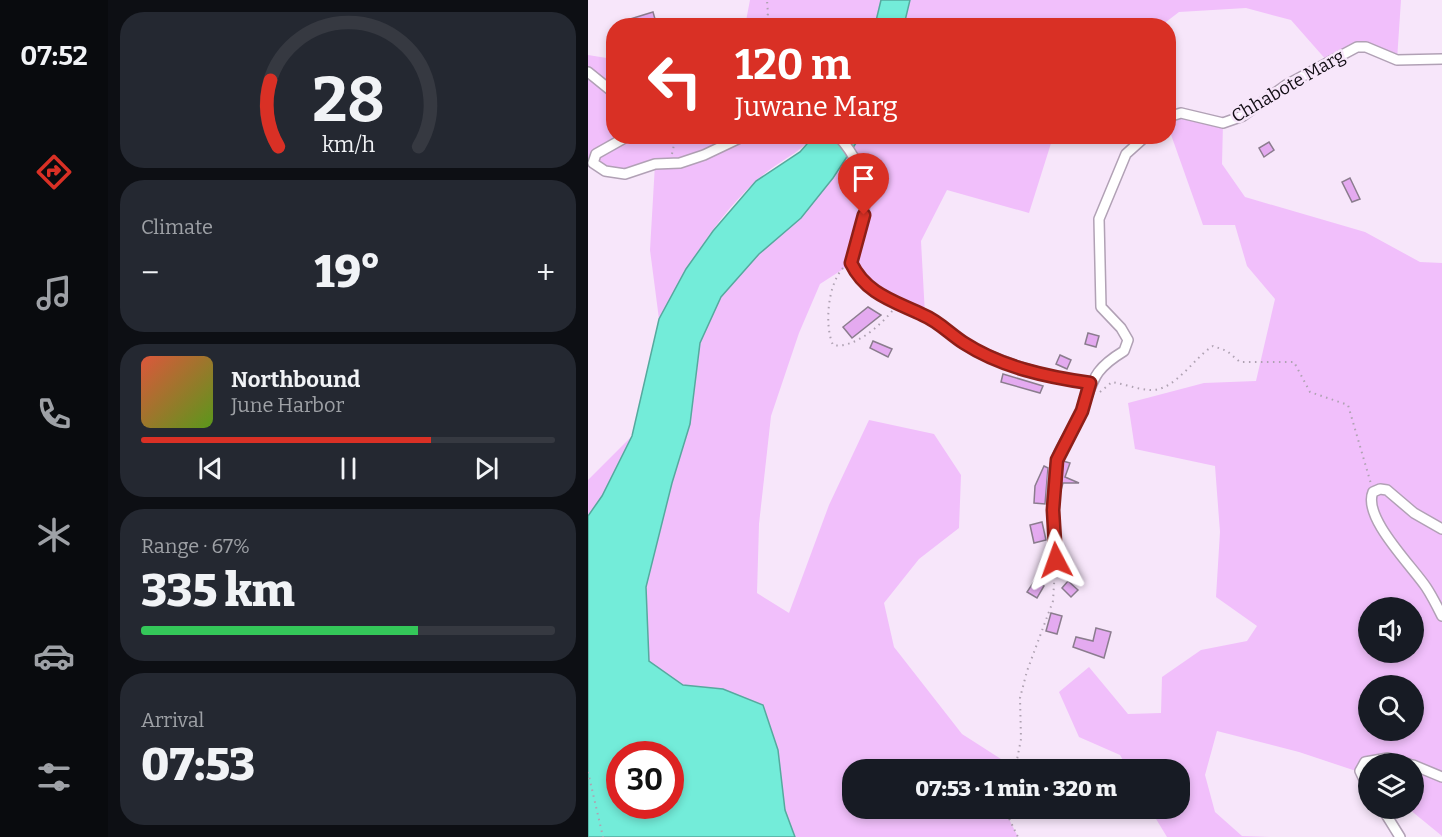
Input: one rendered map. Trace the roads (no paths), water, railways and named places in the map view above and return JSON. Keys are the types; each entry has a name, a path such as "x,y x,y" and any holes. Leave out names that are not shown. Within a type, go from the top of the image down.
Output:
{"street":[{"name":"Chhabote Marg","path":"1176,115 1181,113 1223,123 1244,116 1286,85 1357,47 1366,47 1397,60 1442,58"},
{"path":"588,72 606,87"},
{"path":"614,144 596,154 593,163 605,171 626,174 655,164 680,163 727,144"},
{"path":"845,144 852,151 860,169 867,199 861,231 851,263 858,278 869,289 896,304 925,315 966,345 1019,368 1059,379 1090,383"},
{"path":"1056,560 1053,510 1057,460 1082,411 1090,383 1109,360 1124,351 1128,339 1101,307 1099,219 1126,154 1137,144"},
{"path":"1442,530 1414,513 1387,490 1380,489 1374,492 1371,507 1378,523 1426,587 1442,616"},
{"path":"1424,770 1442,777"},
{"path":"1389,819 1400,837"}]}
